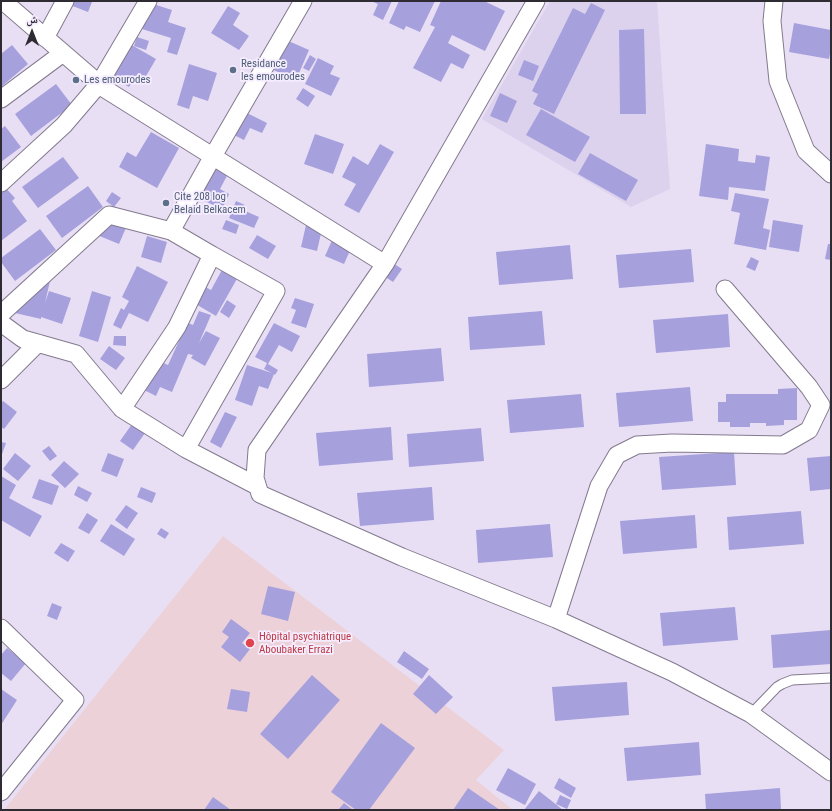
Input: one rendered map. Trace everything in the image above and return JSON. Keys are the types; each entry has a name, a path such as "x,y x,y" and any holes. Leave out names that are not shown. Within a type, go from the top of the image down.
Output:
{"street":[{"path":"3,1 99,84 385,264"},
{"path":"45,38 65,1"},
{"path":"1,183 64,125 99,84 148,1"},
{"path":"172,231 213,156 303,1"},
{"path":"536,1 385,264 257,450 255,478 260,494 402,557 556,619 672,672 751,714 831,772"},
{"path":"774,1 772,21 778,81 806,151 831,174"},
{"path":"1,99 63,53"},
{"path":"1,314 109,215 172,231 276,291 186,449"},
{"path":"122,409 177,327 212,255"},
{"path":"556,619 599,486 617,455 637,445 672,443 783,445 808,430 821,405 808,387 725,289"},
{"path":"1,323 23,339 76,354 122,409 186,449 257,486"},
{"path":"1,380 38,343"},
{"path":"1,628 75,700 1,792"}],"lane":[{"path":"751,714 777,687 782,684 792,680 831,678"}],"shaded area":[{"path":"550,1 657,1 670,189 631,207 482,119"},
{"name":"Hôpital psychiatrique Aboubaker Errazi","path":"223,536 504,750 476,780 513,810 4,810"}],"building":[{"path":"72,1 92,2 88,12 70,5"},
{"path":"371,1 392,1 383,20 373,15 378,4"},
{"path":"399,1 435,1 420,32 406,26 404,30 389,23"},
{"path":"441,1 484,1 505,11 485,51 452,35 448,43 470,55 463,69 451,63 441,82 413,68 435,27 430,25"},
{"path":"150,3 172,10 168,22 186,28 177,55 167,52 171,38 142,29"},
{"path":"591,3 605,10 554,114 533,104 538,94 532,91 573,8 585,14"},
{"path":"228,6 240,13 233,25 249,36 239,50 211,33"},
{"path":"794,23 831,30 831,48 829,59 789,52"},
{"path":"644,29 646,114 620,114 619,30"},
{"path":"277,36 309,50 296,80 269,68"},
{"path":"137,37 149,41 146,50 134,46"},
{"path":"130,44 156,59 142,83 134,79 129,87 110,76"},
{"path":"12,45 28,64 1,87 1,54"},
{"path":"310,55 316,59 309,71 303,68"},
{"path":"318,58 334,66 330,74 340,78 331,96 305,84"},
{"path":"524,60 539,66 533,81 518,75"},
{"path":"189,64 217,73 208,101 193,96 189,109 177,105"},
{"path":"56,84 72,105 31,136 15,114"},
{"path":"303,88 315,96 308,107 296,99"},
{"path":"500,93 517,101 507,123 490,116"},
{"path":"541,109 590,137 575,162 526,135"},
{"path":"243,111 267,123 262,133 250,128 244,140 232,134"},
{"path":"5,126 21,147 1,162 1,129"},
{"path":"151,132 179,148 157,188 119,167 127,152 136,157"},
{"path":"315,134 344,144 333,174 304,164"},
{"path":"380,144 394,152 359,213 344,205 356,184 342,177 353,156 368,165"},
{"path":"706,144 739,149 738,161 755,163 756,155 770,157 765,191 729,187 728,200 699,196"},
{"path":"590,153 638,180 626,201 578,174"},
{"path":"63,157 79,178 38,208 22,187"},
{"path":"204,160 229,172 220,189 229,194 222,209 194,196"},
{"path":"1,183 15,198 12,201 27,221 1,241"},
{"path":"88,186 103,207 62,238 46,216"},
{"path":"112,192 121,198 114,207 106,201"},
{"path":"735,193 769,199 763,228 770,230 766,250 734,244 740,213 731,211"},
{"path":"236,201 245,205 243,210 259,217 254,228 229,218"},
{"path":"106,213 128,223 119,244 97,235"},
{"path":"226,220 239,225 236,234 222,229"},
{"path":"773,220 803,225 799,252 769,247"},
{"path":"306,225 322,229 317,251 301,247"},
{"path":"40,229 56,250 15,281 1,262 1,258"},
{"path":"257,235 276,246 268,259 249,248"},
{"path":"147,236 167,242 161,263 141,257"},
{"path":"333,238 352,246 344,264 325,256"},
{"path":"828,244 831,244 831,260 825,259"},
{"path":"570,245 573,279 499,285 496,252"},
{"path":"691,249 694,282 619,288 616,255"},
{"path":"751,257 759,261 755,271 746,267"},
{"path":"390,261 402,269 393,282 381,274"},
{"path":"137,266 168,282 148,322 129,313 121,329 113,325 121,308 124,310 129,301 122,297"},
{"path":"223,268 238,277 216,316 189,300 198,283 211,290"},
{"path":"32,277 50,281 45,303 49,291 71,298 62,324 41,317 41,319 15,313"},
{"path":"92,291 111,297 98,342 79,336"},
{"path":"295,298 314,304 306,328 291,323 296,310 291,308"},
{"path":"227,300 236,306 229,318 220,312"},
{"path":"199,311 211,315 199,343 206,331 220,338 205,366 191,358 193,355 188,354 172,392 160,387 156,396 142,389 155,359 168,365 179,341 171,337 178,319 193,325"},
{"path":"542,311 545,345 470,350 468,317"},
{"path":"728,314 730,347 656,353 653,320"},
{"path":"274,323 300,336 292,352 279,345 268,364 278,370 275,375 274,374 268,389 259,386 252,406 235,400 247,365 272,373 264,369 267,363 255,357"},
{"path":"114,336 126,336 126,346 113,345"},
{"path":"109,346 125,358 116,370 100,359"},
{"path":"441,348 444,381 369,387 367,354"},
{"path":"690,387 693,421 619,427 616,393"},
{"path":"797,388 797,420 784,420 784,425 766,426 766,423 750,423 750,427 730,427 730,422 718,422 718,402 726,402 726,394 778,394 778,389"},
{"path":"581,394 584,427 510,433 507,400"},
{"path":"3,401 17,412 4,429 1,427 1,403"},
{"path":"225,412 237,417 221,448 210,442"},
{"path":"132,424 145,433 133,450 120,441"},
{"path":"391,427 393,460 319,466 316,433"},
{"path":"481,428 484,461 409,467 407,434"},
{"path":"1,442 6,443 1,457"},
{"path":"49,446 57,456 50,461 42,451"},
{"path":"734,452 736,485 662,490 659,457"},
{"path":"15,453 31,466 18,481 3,469"},
{"path":"108,453 124,459 117,477 101,471"},
{"path":"831,456 831,489 810,491 807,458"},
{"path":"64,461 79,474 65,488 51,475"},
{"path":"1,476 16,485 9,498 42,516 30,537 1,520"},
{"path":"39,479 59,486 52,505 32,498"},
{"path":"78,486 92,493 87,502 74,495"},
{"path":"141,487 156,493 152,503 137,497"},
{"path":"432,487 434,520 360,526 357,493"},
{"path":"126,505 138,513 127,529 115,520"},
{"path":"801,511 804,544 729,550 727,517"},
{"path":"87,513 98,520 89,534 78,528"},
{"path":"695,515 697,548 623,554 620,521"},
{"path":"111,524 135,539 124,556 100,541"},
{"path":"550,524 553,557 478,563 476,530"},
{"path":"161,528 169,533 165,539 157,534"},
{"path":"61,543 75,551 68,562 54,553"},
{"path":"268,586 295,592 288,621 261,614"},
{"path":"52,603 62,607 57,620 47,616"},
{"path":"735,607 738,640 663,646 660,613"},
{"path":"231,619 250,633 242,643 250,649 240,662 221,647 229,637 222,632"},
{"path":"831,630 831,664 773,668 771,635"},
{"path":"7,648 26,663 11,681 1,673 1,655"},
{"path":"404,651 429,669 422,679 397,662"},
{"path":"312,675 340,700 288,759 260,734"},
{"path":"429,675 453,697 436,714 413,694"},
{"path":"627,682 629,715 555,721 552,687"},
{"path":"1,689 17,700 1,725"},
{"path":"231,689 250,692 247,712 227,709"},
{"path":"381,723 415,748 369,810 356,810 331,792"},
{"path":"699,742 701,775 627,781 624,748"},
{"path":"508,768 536,784 525,805 496,790"},
{"path":"559,778 576,788 571,798 554,788"},
{"path":"468,788 500,810 453,810"},
{"path":"780,788 781,810 706,810 705,794"},
{"path":"539,791 553,802 563,810 524,810"},
{"path":"560,795 571,800 567,809 556,804"},
{"path":"213,797 231,810 204,810"},
{"path":"344,803 353,810 338,810"}],"place":[{"name":"Residance les emourodes","path":"233,70"},
{"name":"Les emourodes","path":"76,80"},
{"name":"Cite 208 log Belaid Belkacem","path":"166,203"},
{"name":"Hôpital psychiatrique Aboubaker Errazi","path":"250,643"}]}
